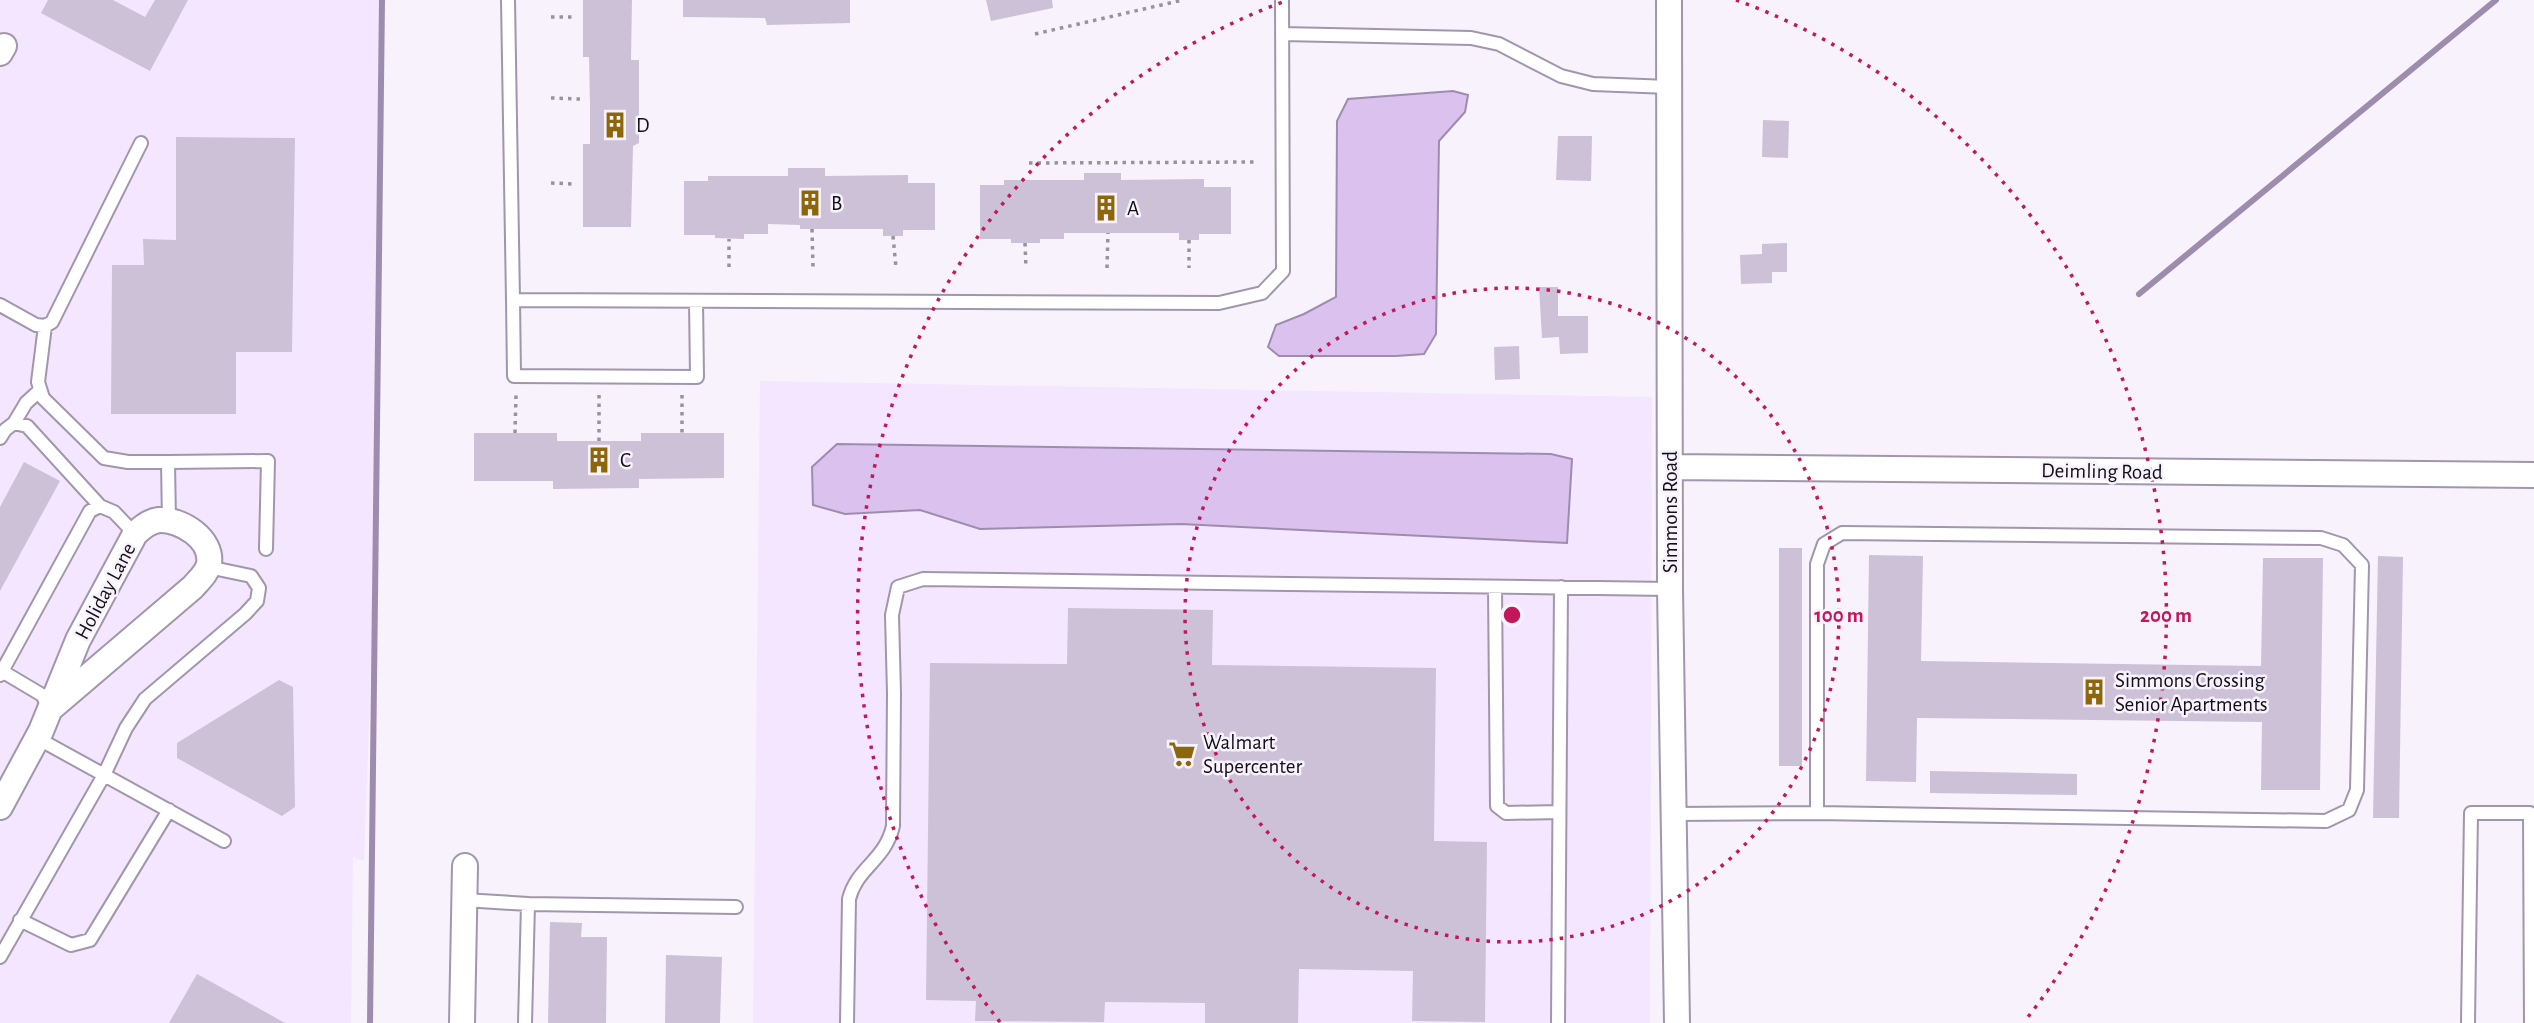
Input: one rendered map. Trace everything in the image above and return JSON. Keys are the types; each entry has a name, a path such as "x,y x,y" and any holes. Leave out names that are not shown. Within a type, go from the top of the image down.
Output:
{"street":[{"name":"Simmons Road","path":"1669,0 1670,589 1677,1023"},
{"name":"Deimling Road","path":"1670,467 2534,475"},
{"name":"Holiday Lane","path":"0,807 37,738 78,640 135,534 145,525 159,520 169,522"},
{"path":"169,522 191,530 202,540 209,555 208,567"},
{"name":"Holiday Lane","path":"50,709 193,587 208,567"},
{"path":"463,1023 465,866"}],"lane":[{"path":"508,0 513,376 697,377 696,301"},
{"path":"513,300 1219,303 1262,293 1283,271 1282,0"},
{"path":"1282,34 1471,38 1499,44 1561,76 1593,84 1670,87"},
{"path":"0,305 36,325 45,326 52,323 141,143"},
{"path":"45,326 39,391 104,458 128,462 268,461 266,549"},
{"path":"0,438 14,423 26,403 39,391"},
{"path":"14,423 27,426 100,506 114,512 135,534"},
{"path":"168,462 169,522"},
{"path":"50,709 42,695 1,672 90,511 100,506"},
{"path":"1674,814 1816,813 2326,821 2349,810 2357,790 2362,565 2343,545 2322,538 1842,533 1824,544 1817,564 1816,813"},
{"path":"0,957 104,775 126,728 145,699 246,614 257,601 259,588 251,576 208,567"},
{"path":"847,1023 849,899 852,885 883,853 893,826 892,615 898,587 923,579 1670,589"},
{"path":"1495,587 1497,806 1506,813 1559,812"},
{"path":"1558,1023 1561,587"},
{"path":"37,738 224,841"},
{"path":"20,920 71,944 90,940 169,810"},
{"path":"2468,1023 2470,813 2530,813 2531,1023"},
{"path":"464,900 528,904 736,907"},
{"path":"525,1023 528,904"}],"path":[{"path":"1035,34 1183,0"},
{"path":"551,16 574,16"},
{"path":"551,98 580,99"},
{"path":"1029,163 1256,162"},
{"path":"551,183 574,184"},
{"path":"811,229 813,267"},
{"path":"1107,268 1108,233"},
{"path":"893,236 897,268"},
{"path":"729,239 729,267"},
{"path":"1189,240 1189,268"},
{"path":"1025,243 1026,268"},
{"path":"599,395 599,440"},
{"path":"682,395 682,433"},
{"path":"515,433 516,396"}],"shaded area":[{"path":"0,0 382,0 375,554 364,861 353,857 351,1023 0,1023"},
{"path":"1453,91 1468,95 1465,112 1439,141 1436,334 1424,354 1279,356 1268,347 1276,325 1336,297 1337,121 1348,99"},
{"path":"760,381 1652,397 1650,1023 753,1023"},
{"path":"837,444 1551,454 1572,459 1567,543 1181,524 980,529 920,510 845,514 813,505 812,467"}],"building":[{"path":"48,0 113,0 145,17 155,0 188,0 150,71 41,13"},
{"name":"D","path":"583,0 632,0 631,60 639,60 639,143 633,146 631,227 583,227 583,144 590,144 590,104 589,57 583,57"},
{"path":"683,0 850,0 850,23 767,25 765,18 683,17"},
{"path":"986,0 1052,0 1053,8 991,21"},
{"path":"1763,120 1789,121 1788,158 1762,157"},
{"path":"1558,136 1592,136 1591,181 1556,180"},
{"path":"176,137 295,138 292,352 236,352 236,414 111,414 112,265 144,265 143,239 176,240"},
{"name":"B","path":"788,168 825,168 825,176 908,175 908,183 935,183 935,230 903,230 903,236 883,236 883,229 800,229 800,225 768,224 768,234 744,234 744,239 684,235 684,181 708,181 708,176 788,176"},
{"name":"A","path":"1084,173 1121,173 1121,180 1204,179 1204,187 1231,187 1231,234 1199,234 1199,240 1179,240 1179,233 1064,233 1064,239 1040,239 1040,243 980,239 980,185 1004,185 1004,180 1084,180"},
{"path":"1787,243 1787,272 1772,272 1772,283 1741,284 1740,255 1762,254 1762,244"},
{"path":"1539,287 1558,287 1558,316 1588,316 1588,353 1560,354 1559,337 1542,338"},
{"path":"1519,346 1520,379 1495,380 1494,347"},
{"name":"C","path":"474,433 557,433 557,441 641,441 641,433 724,433 724,478 639,479 639,488 553,489 553,481 474,481"},
{"path":"24,462 60,481 0,591 0,507"},
{"path":"1779,548 1802,548 1802,766 1779,766"},
{"name":"Simmons Crossing Senior Apartments","path":"1869,555 1923,556 1921,661 2261,666 2263,558 2323,558 2320,790 2261,790 2262,722 1917,718 1916,782 1866,781"},
{"path":"2378,556 2403,557 2399,818 2373,818"},
{"name":"Walmart Supercenter","path":"1068,608 1213,610 1212,665 1436,668 1434,841 1487,842 1485,1022 1412,1021 1413,971 1299,969 1298,1023 1205,1023 1205,1003 1105,1002 1104,1022 975,1021 976,1001 926,1000 930,663 1067,664"},
{"path":"279,680 293,687 295,807 282,816 177,758 177,743"},
{"path":"1930,771 2077,774 2077,795 1930,793"},
{"path":"550,922 582,923 581,937 607,937 606,1023 548,1023"},
{"path":"666,955 722,957 720,1023 665,1023"},
{"path":"197,974 285,1023 169,1023"}],"waterway":[{"path":"370,1023 382,0"},
{"path":"2139,294 2496,0"}],"place":[{"name":"D","path":"615,125"},
{"name":"B","path":"810,203"},
{"name":"A","path":"1106,208"},
{"name":"C","path":"599,460"},
{"name":"Simmons Crossing Senior Apartments","path":"2094,692"},
{"name":"Walmart Supercenter","path":"1182,754"}]}
